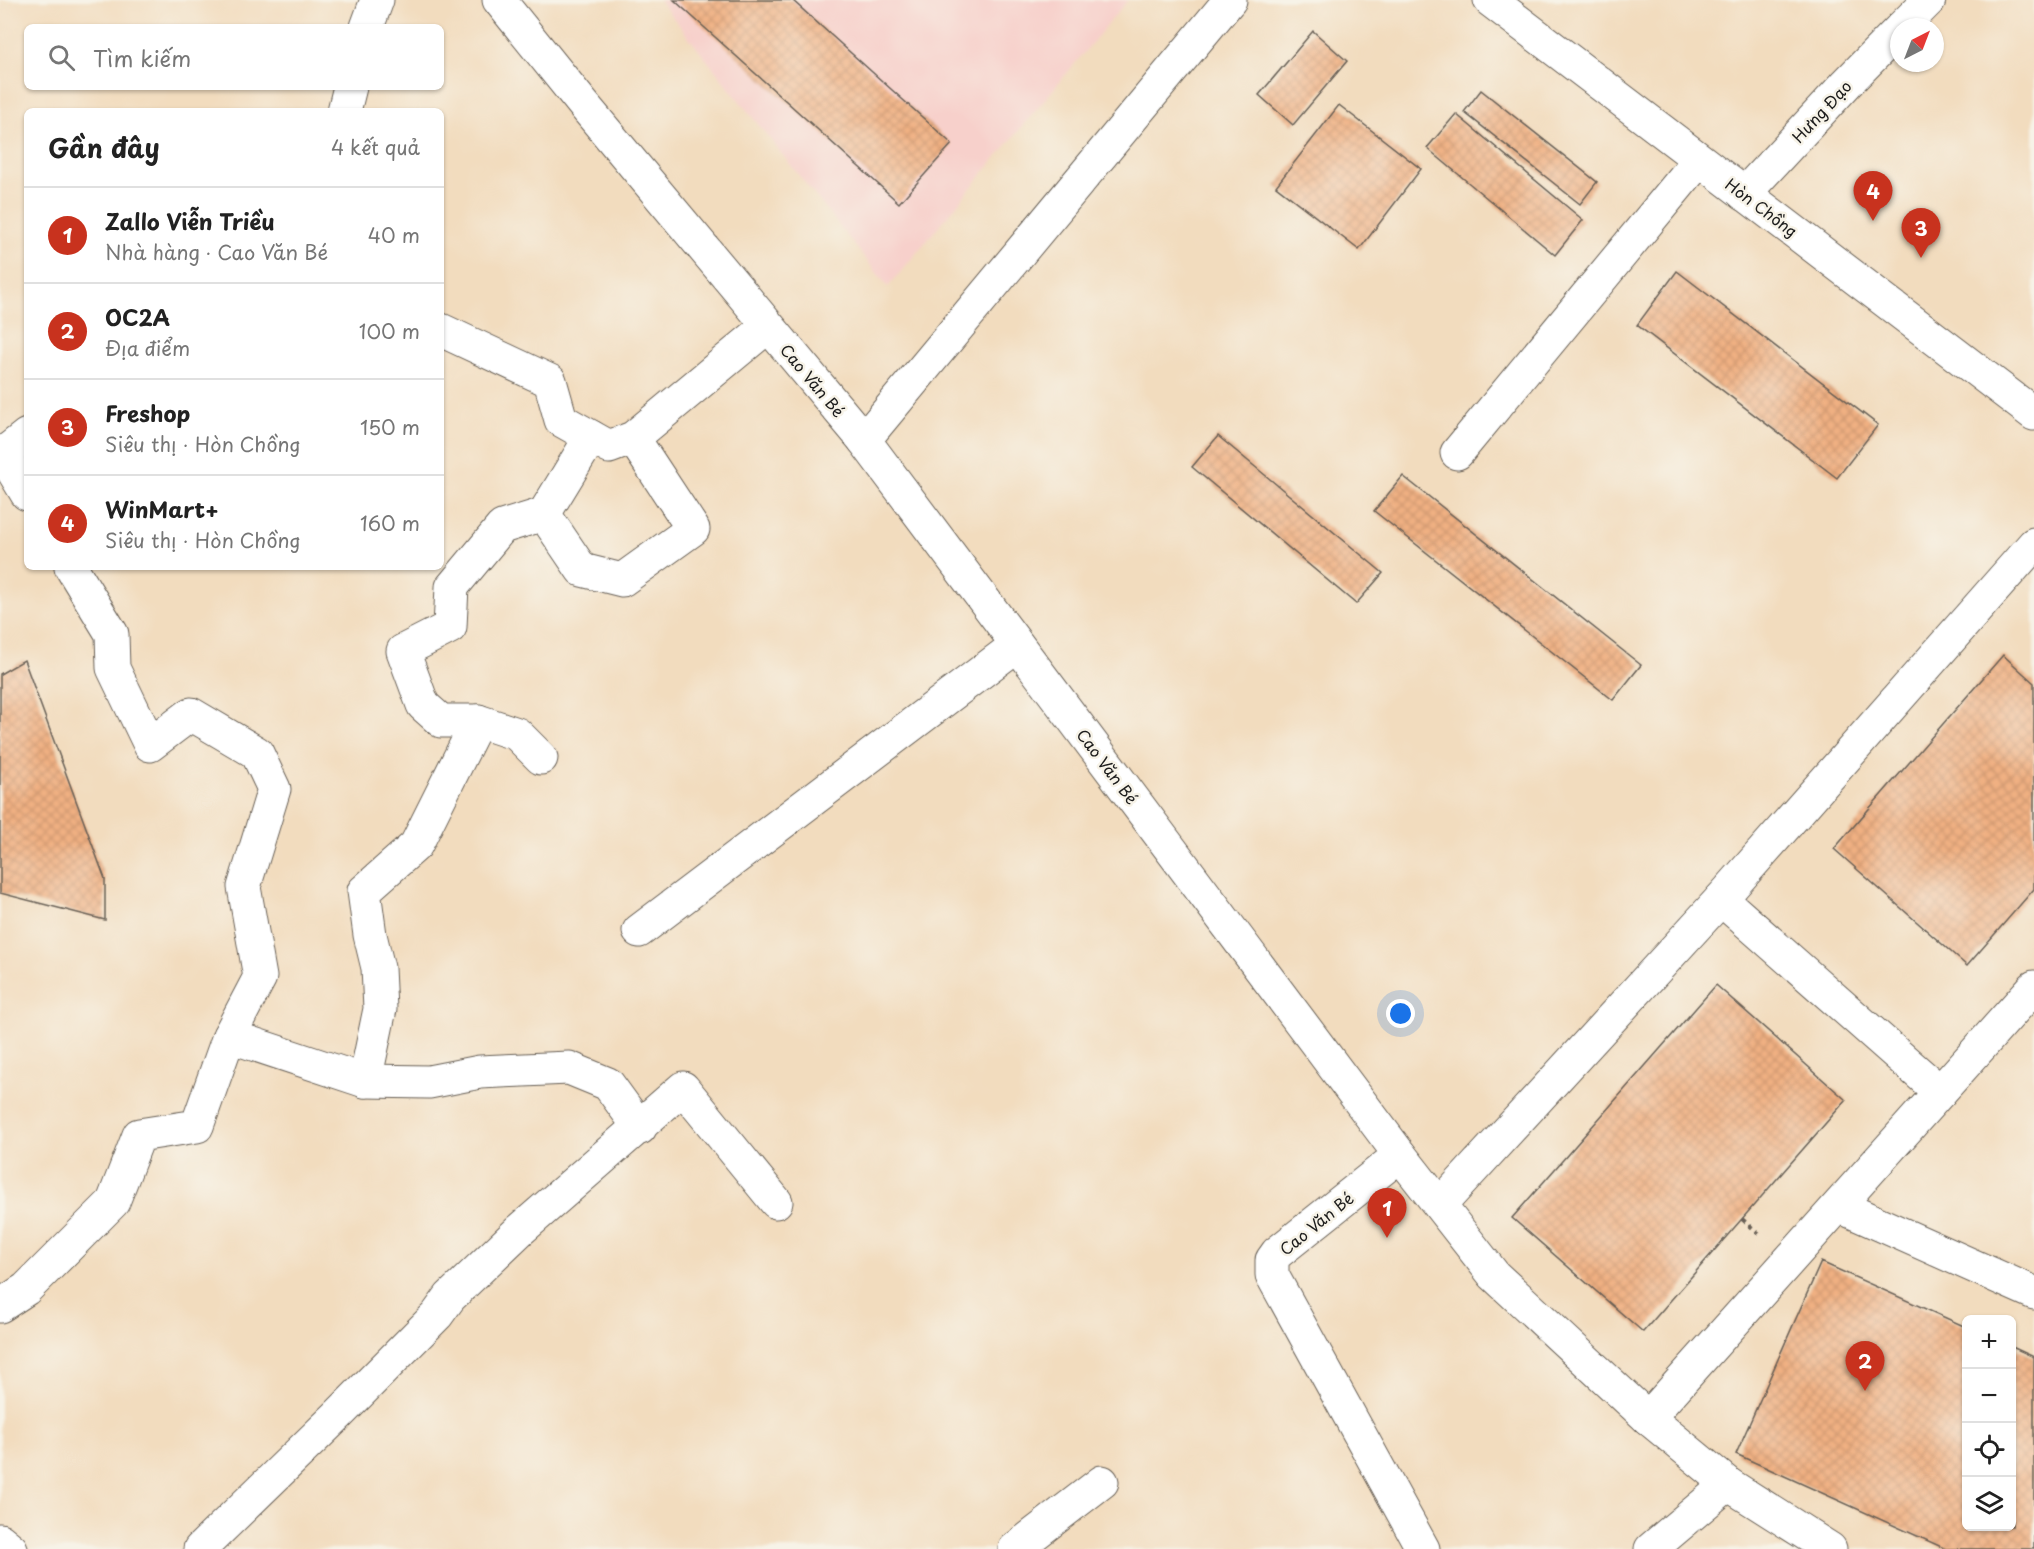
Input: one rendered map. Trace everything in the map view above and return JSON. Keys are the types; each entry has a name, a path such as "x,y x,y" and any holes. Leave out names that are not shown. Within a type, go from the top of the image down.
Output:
{"street":[{"path":"368,24 377,0"},
{"name":"Cao Văn Bé","path":"499,0 864,440 1400,1155 1276,1253 1272,1260 1272,1275 1423,1549"},
{"path":"864,440 1230,0"},
{"name":"Hòn Chồng","path":"1490,0 2034,414"},
{"path":"1911,18 1929,0"},
{"name":"Hưng Đạo","path":"1744,194 1890,39"},
{"path":"345,108 349,90"},
{"path":"1457,453 1699,160"},
{"path":"444,331 550,381 561,420 609,447 633,438 768,326"},
{"path":"24,437 3,454 24,489"},
{"path":"541,758 517,734 478,722 441,722 423,705 403,651 450,627 452,587 502,527 544,514 591,437"},
{"path":"544,514 582,570 622,580 693,529 633,438"},
{"path":"1440,1205 1721,899 2034,544"},
{"path":"0,1306 26,1289 112,1202 139,1135 197,1126 230,1036 260,977 244,887 274,789 256,753 191,714 150,745 113,668 112,634 73,570"},
{"path":"639,931 1017,645"},
{"path":"365,1081 380,1009 378,968 370,935 364,891 416,845 478,722"},
{"path":"1721,899 1940,1092"},
{"path":"1648,1418 2034,987"},
{"path":"230,1036 365,1081 429,1082 480,1072 569,1068 608,1084 640,1128"},
{"path":"200,1549 339,1414 437,1315 450,1297 519,1231 640,1128 683,1088 776,1202"},
{"path":"1400,1155 1494,1275 1648,1418 1728,1484 1830,1549"},
{"path":"1839,1206 2034,1293"},
{"path":"1014,1549 1102,1482"},
{"path":"1651,1549 1728,1484"},
{"path":"0,1540 10,1549"}],"shaded area":[{"path":"659,0 1128,0 888,287"}],"building":[{"path":"674,0 792,0 952,144 899,203"},
{"path":"1313,31 1347,61 1293,125 1259,95"},
{"path":"1481,90 1597,182 1580,204 1464,112"},
{"path":"1339,105 1421,169 1359,250 1276,186"},
{"path":"1456,114 1583,220 1555,255 1427,148"},
{"path":"1677,271 1878,425 1837,478 1637,325"},
{"path":"1218,436 1383,573 1356,604 1192,467"},
{"path":"1403,476 1641,665 1613,700 1374,511"},
{"path":"2003,655 2034,683 2034,889 1967,966 1834,849"},
{"path":"24,660 105,879 105,920 0,893 0,674"},
{"path":"1716,985 1846,1100 1643,1332 1512,1218"},
{"path":"1821,1262 1962,1325 1962,1531 2016,1531 2016,1349 2034,1357 2034,1549 1946,1549 1736,1454"}],"place":[{"name":"WinMart+","path":"1873,221"},
{"name":"Freshop","path":"1921,258"},
{"name":"Zallo Viễn Triều","path":"1387,1238"},
{"name":"OC2A","path":"1865,1391"}]}
